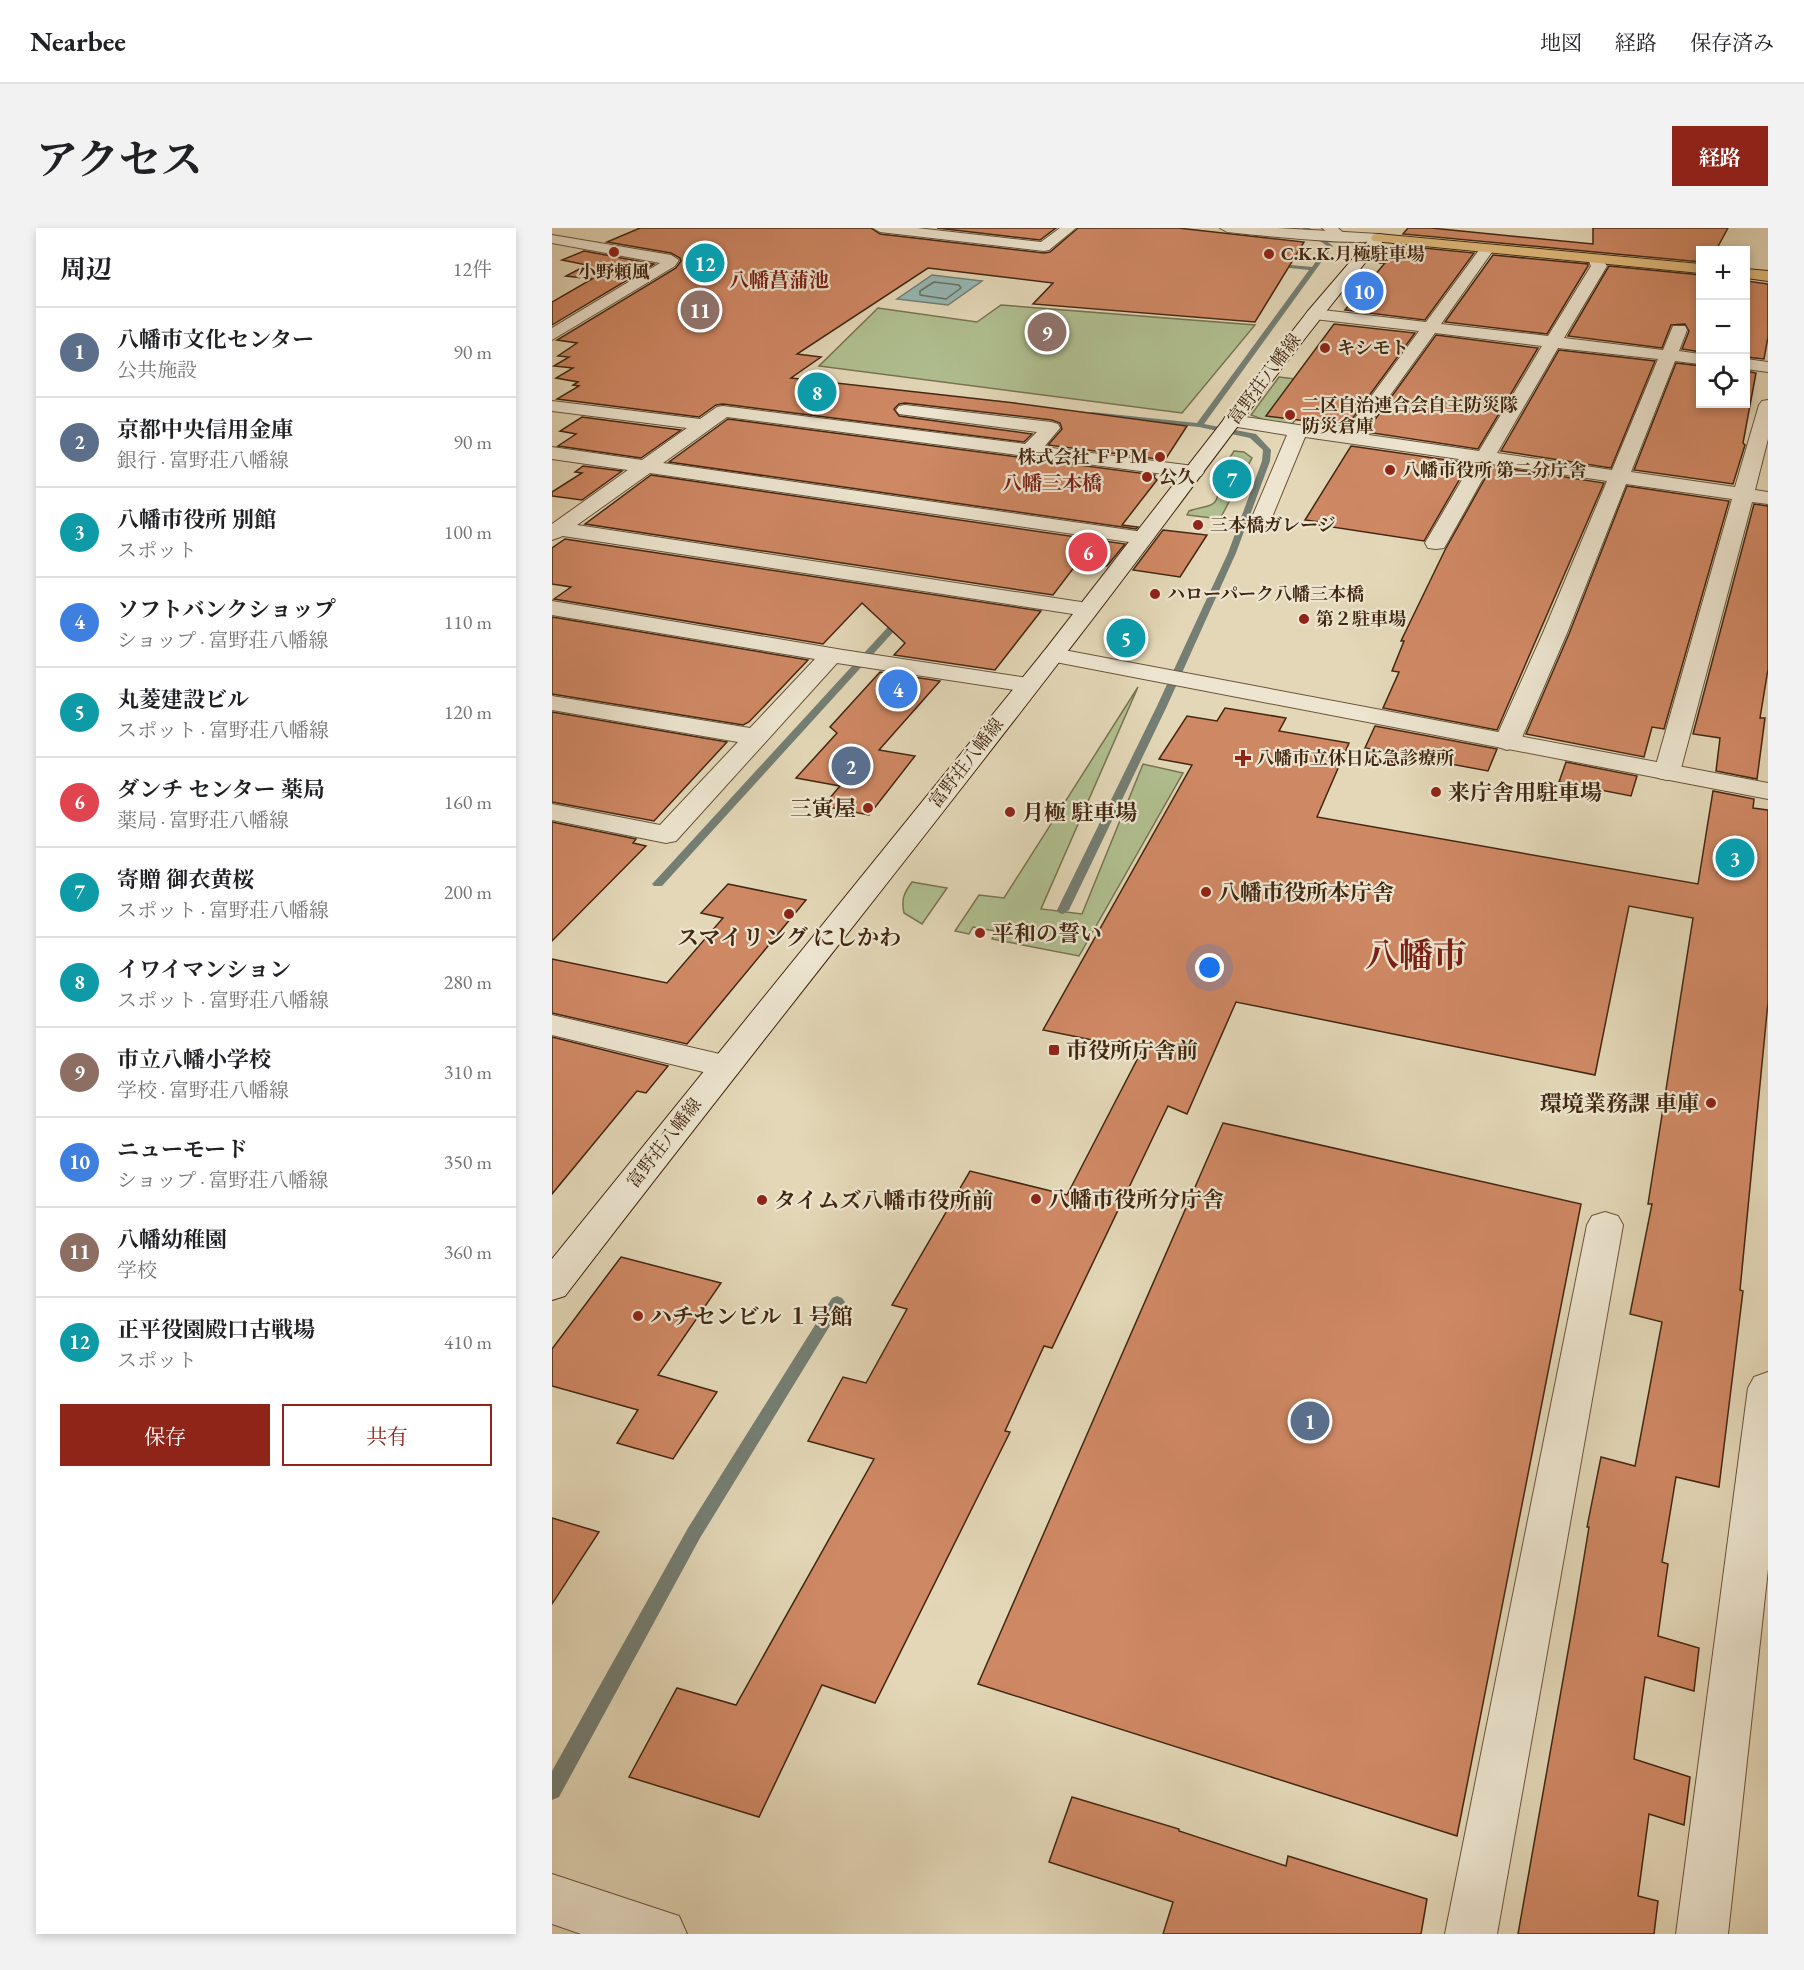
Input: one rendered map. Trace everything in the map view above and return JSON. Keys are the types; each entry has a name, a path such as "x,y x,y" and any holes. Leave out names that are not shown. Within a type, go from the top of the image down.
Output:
{"main road":[{"path":"1382,233 1487,249 1696,269"},
{"path":"1750,274 1768,276"}],"street":[{"path":"894,230 1044,247 1069,228"},
{"path":"1227,228 1305,235 1382,233"},
{"name":"富野荘八幡線","path":"552,1286 724,1066 1053,655 1314,314 1382,233"},
{"path":"552,239 671,260 670,263 552,335"},
{"path":"1350,438 1487,249"},
{"path":"1436,543 1485,456 1599,266 1595,259"},
{"path":"1314,314 1696,359"},
{"path":"1507,742 1555,633 1679,330"},
{"path":"1750,365 1768,367"},
{"path":"1666,772 1768,405"},
{"path":"552,406 704,425"},
{"path":"889,408 1050,428 1035,450"},
{"path":"555,532 723,411 1194,472"},
{"path":"840,425 857,411"},
{"path":"1226,429 1298,432 1350,438 1768,498"},
{"path":"1260,522 1298,432"},
{"path":"552,453 1004,520 1143,538"},
{"path":"555,532 1086,609"},
{"path":"552,608 837,656 1028,685"},
{"path":"1053,655 1768,791"},
{"path":"552,812 666,835 756,737 837,656"},
{"path":"552,703 756,737"},
{"path":"552,1025 724,1066"},
{"path":"1471,1934 1605,1225"},
{"path":"1702,1934 1768,1388"},
{"path":"552,1899 661,1934"}],"green space":[{"path":"1001,305 1255,325 1182,413 819,366 878,308 977,322"},
{"path":"1279,377 1321,382 1291,426 1278,425 1251,415"},
{"path":"1234,451 1244,452 1252,458 1220,519 1187,515 1189,511 1211,505 1217,498 1220,483 1232,474 1235,467 1227,462"},
{"path":"1138,687 1041,909 1082,914 1143,764 1183,773 1079,956 992,939 995,931 973,927 969,934 955,931 979,895 1004,898"},
{"path":"912,882 947,888 922,924 904,913 904,896"}],"water":[{"path":"932,275 982,281 948,305 897,299"}],"building":[{"path":"640,228 871,228 880,234 1044,253 1050,252 1078,228 1178,228 1304,242 1255,322 1033,304 1053,283 928,268 797,354 821,357 791,378 1015,403 1187,426 1165,460 1048,445 1062,429 1060,423 1052,420 905,403 899,404 894,409 899,416 1032,434 1024,442 723,404 716,405 699,417 557,399 579,386 573,385 578,382 556,378 573,368 554,366 569,357 558,356 577,343 557,340 676,268 681,261 671,253 607,242"},
{"path":"937,228 1056,228 1040,240"},
{"path":"1408,228 1431,228 1593,244 1593,228 1728,228 1718,246 1696,246 1696,262 1403,234"},
{"path":"1394,245 1474,253 1425,320 1345,310 1385,263 1380,263"},
{"path":"584,251 654,264 552,325 552,302 592,279 566,276 587,265 562,260"},
{"path":"1493,255 1588,264 1547,334 1445,322"},
{"path":"1609,266 1696,275 1696,351 1682,349 1689,331 1685,324 1671,325 1662,348 1568,336"},
{"path":"1750,282 1768,284 1768,337 1764,359 1750,357"},
{"path":"1334,324 1415,333 1347,426 1266,416"},
{"path":"1436,335 1538,348 1478,449 1366,432"},
{"path":"1559,350 1655,361 1611,468 1501,451"},
{"path":"1676,363 1696,365 1696,408 1750,408 1743,443 1745,445 1733,484 1634,470"},
{"path":"1750,372 1756,373 1750,405"},
{"path":"582,417 681,430 641,458 558,446 576,434 560,431"},
{"path":"728,419 1155,475 1157,480 1122,525 1138,527 1136,529 669,462"},
{"path":"1351,446 1469,463 1424,541 1319,525 1321,522 1305,520"},
{"path":"583,466 622,471 582,500 552,496 552,492 582,473 575,472"},
{"path":"1492,466 1604,483 1497,730 1383,708 1399,672 1392,671 1404,641 1401,641 1445,550"},
{"path":"651,475 1125,544 1107,566 1078,562 1053,595 585,524"},
{"path":"1627,486 1729,501 1664,729 1652,727 1644,757 1526,734 1569,634"},
{"path":"1754,504 1768,506 1768,669 1760,718 1765,718 1757,779 1716,771 1720,738 1693,734"},
{"path":"1163,530 1207,535 1180,577 1133,570"},
{"path":"565,539 1041,611 995,670 894,655 905,643 862,603 823,644 554,599 571,587 552,584 552,548"},
{"path":"552,617 808,660 749,722 743,725 552,694"},
{"path":"880,672 940,681 879,750 915,756 869,815 823,806 840,786 796,778 837,733 830,727"},
{"path":"1225,708 1286,718 1279,731 1349,743 1317,817 1698,884 1713,791 1754,799 1753,808 1768,810 1768,1002 1740,1290 1743,1291 1719,1487 1676,1477 1662,1562 1668,1564 1658,1636 1699,1648 1694,1691 1645,1677 1634,1759 1690,1777 1684,1825 1649,1814 1638,1896 1658,1901 1654,1934 1518,1934 1601,1457 1635,1466 1662,1322 1630,1314 1652,1204 1648,1204 1693,918 1629,906 1595,1075 1236,1002 1187,1114 1168,1106 1052,1348 1044,1346 1005,1431 1010,1432 875,1703 822,1685 759,1817 629,1777 677,1688 736,1705 874,1459 808,1441 843,1377 866,1383 907,1309 892,1305 970,1171 1067,1195 1142,1050 1043,1030 1192,765 1159,759 1187,716 1217,721"},
{"path":"552,712 727,742 654,821 552,802"},
{"path":"1375,726 1497,749 1488,771 1365,748"},
{"path":"1566,762 1637,776 1631,796 1559,782"},
{"path":"552,822 636,839 633,843 646,846 552,941"},
{"path":"728,884 806,900 687,1044 552,1013 552,959 667,983 723,918 701,913"},
{"path":"552,1037 668,1066 646,1093 637,1091 552,1194"},
{"path":"1223,1123 1581,1204 1457,1836 978,1684"},
{"name":"ハチセンビル １号館","path":"621,1257 721,1283 658,1375 717,1392 673,1459 617,1443 638,1410 552,1386 552,1349"},
{"path":"552,1518 599,1532 552,1604"},
{"path":"1072,1797 1179,1829 1179,1831 1286,1866 1288,1856 1427,1899 1421,1934 1163,1934 1173,1902 1049,1862"}],"waterway":[{"path":"1305,228 1330,246 1313,269"},
{"path":"1271,264 1313,269"},
{"path":"1199,425 1313,269"},
{"path":"1092,414 1199,425"},
{"path":"1063,910 1162,706 1232,553 1266,461 1267,450 1253,436 1199,425"},
{"path":"658,884 901,618"},
{"path":"552,1790 694,1533 837,1302"}],"place":[{"name":"小野頼風","path":"614,252"},
{"name":"C.K.K.月極駐車場","path":"1269,254"},
{"name":"正平役園殿口古戦場","path":"705,263"},
{"name":"ニューモード","path":"1364,291"},
{"name":"八幡幼稚園","path":"700,310"},
{"name":"市立八幡小学校","path":"1047,332"},
{"name":"キシモト","path":"1325,348"},
{"name":"イワイマンション","path":"817,392"},
{"name":"二区自治連合会自主防災隊 防災倉庫","path":"1290,415"},
{"name":"株式会社 ＦＰＭ","path":"1160,457"},
{"name":"八幡市役所 第二分庁舎","path":"1390,470"},
{"name":"公久","path":"1147,477"},
{"name":"寄贈 御衣黄桜","path":"1232,479"},
{"name":"三本橋ガレージ","path":"1198,525"},
{"name":"ダンチ センター 薬局","path":"1088,552"},
{"name":"ハローパーク八幡三本橋","path":"1155,594"},
{"name":"第２駐車場","path":"1304,619"},
{"name":"丸菱建設ビル","path":"1126,638"},
{"name":"ソフトバンクショップ","path":"898,689"},
{"name":"八幡市立休日応急診療所","path":"1243,758"},
{"name":"京都中央信用金庫","path":"851,766"},
{"name":"来庁舎用駐車場","path":"1436,792"},
{"name":"三寅屋","path":"868,808"},
{"name":"月極 駐車場","path":"1010,812"},
{"name":"八幡市役所 別館","path":"1735,858"},
{"name":"八幡市役所本庁舎","path":"1206,892"},
{"name":"スマイリング にしかわ","path":"789,914"},
{"name":"平和の誓い","path":"980,933"},
{"name":"市役所庁舎前","path":"1054,1050"},
{"name":"環境業務課 車庫","path":"1711,1103"},
{"name":"八幡市役所分庁舎","path":"1036,1199"},
{"name":"タイムズ八幡市役所前","path":"762,1200"},
{"name":"ハチセンビル １号館","path":"638,1316"},
{"name":"八幡市文化センター","path":"1310,1421"}],"district":[{"name":"八幡菖蒲池","path":"779,280"},
{"name":"八幡三本橋","path":"1052,483"},
{"name":"八幡市","path":"1416,955"}]}
